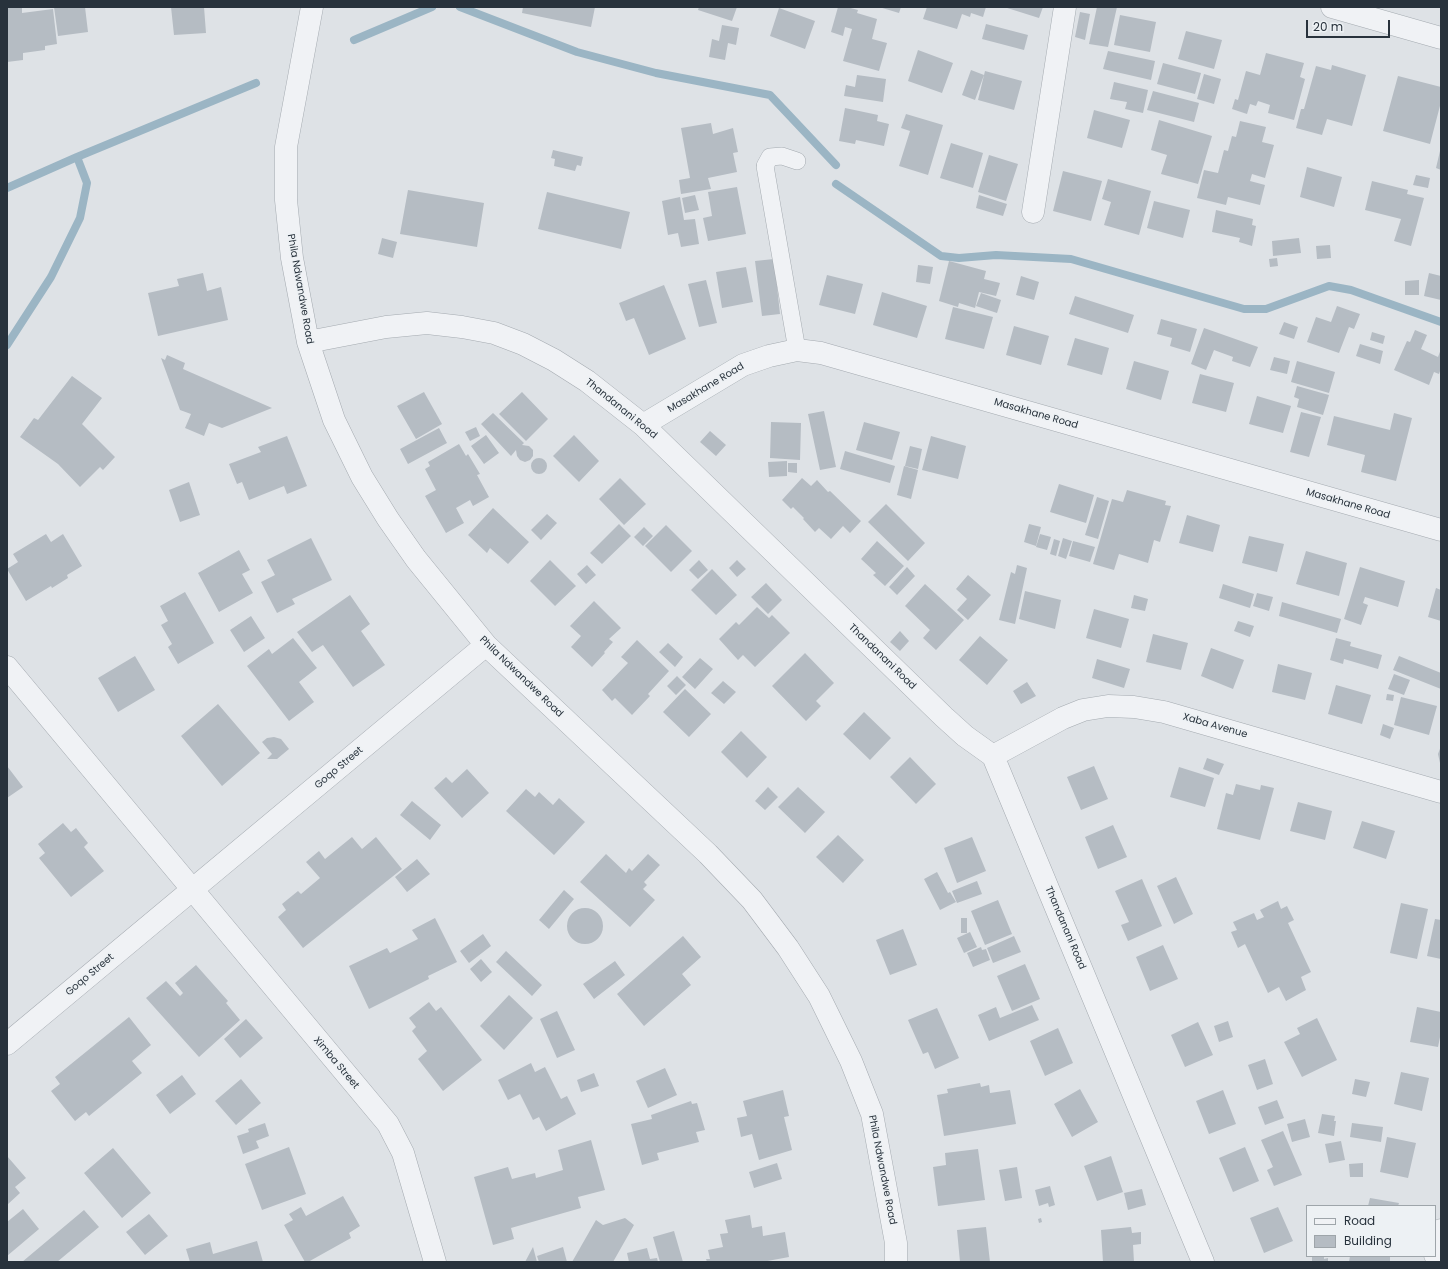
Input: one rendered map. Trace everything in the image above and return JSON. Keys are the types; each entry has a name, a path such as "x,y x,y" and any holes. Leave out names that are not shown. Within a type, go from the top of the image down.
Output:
{"street":[{"name":"Phila Ndwandwe Road","path":"312,7 286,147 286,200 292,258 308,342 334,420 362,477 416,559 486,645 708,854 752,900 788,948 822,1003 851,1061 872,1114 896,1243 896,1262"},
{"path":"1033,212 1065,7"},
{"path":"1332,7 1441,38"},
{"name":"Thandanani Road","path":"308,342 386,327 427,324 462,327 494,333 523,344 554,360 587,381 643,425 944,717 965,736 993,756 1203,1262"},
{"name":"Masakhane Road","path":"643,425 743,365 769,356 797,350 821,353 1441,530"},
{"name":"Goqo Street","path":"7,1044 486,645"},
{"path":"7,667 191,890"},
{"name":"Xaba Avenue","path":"993,756 1063,718 1083,710 1108,706 1134,707 1164,712 1441,792"},
{"name":"Ximba Street","path":"191,890 388,1124 403,1153 435,1262"},
{"path":"1436,1252 1441,1230"}],"lane":[{"path":"797,161 782,156 770,156 765,166 797,350"}],"building":[{"path":"7,7 22,7 22,13 53,9 57,44 45,46 45,50 23,53 23,60 7,62"},
{"path":"54,7 85,7 88,32 58,36"},
{"path":"171,7 204,7 206,33 174,35"},
{"path":"523,7 595,7 591,27 522,13"},
{"path":"699,7 737,7 732,21 698,10"},
{"path":"838,7 847,7 858,10 857,13 877,19 872,39 887,43 879,71 843,61 852,29 845,27 843,36 831,32"},
{"path":"879,7 901,7 899,13"},
{"path":"927,7 986,7 983,17 971,13 970,17 962,14 957,29 923,19"},
{"path":"1004,7 1043,7 1039,18"},
{"path":"1097,7 1117,7 1108,47 1089,44"},
{"path":"779,8 815,21 805,49 770,36"},
{"path":"1080,12 1090,14 1085,40 1075,37"},
{"path":"1120,15 1156,22 1150,52 1114,45"},
{"path":"986,24 1028,35 1024,50 982,39"},
{"path":"722,25 739,28 736,45 728,43 725,60 709,57 712,39 719,41"},
{"path":"1186,31 1222,40 1214,69 1178,59"},
{"path":"918,50 953,63 942,93 908,81"},
{"path":"1108,51 1155,61 1151,80 1103,69"},
{"path":"1266,53 1304,63 1300,77 1305,79 1294,120 1268,113 1270,105 1258,101 1256,106 1250,104 1247,114 1232,109 1235,99 1238,100 1246,71 1260,75"},
{"path":"1163,63 1201,73 1195,94 1157,84"},
{"path":"1332,65 1366,75 1352,126 1327,119 1322,135 1296,128 1301,109 1304,109 1316,66 1331,70"},
{"path":"971,70 984,75 975,100 962,95"},
{"path":"985,71 1022,81 1014,110 978,100"},
{"path":"1204,74 1221,79 1214,104 1197,99"},
{"path":"857,75 886,79 883,102 844,96 846,85 855,87"},
{"path":"1398,76 1441,87 1441,102 1430,144 1383,131"},
{"path":"1114,82 1148,90 1143,113 1125,109 1127,102 1110,99"},
{"path":"1153,91 1199,103 1194,122 1147,110"},
{"path":"845,108 878,115 877,121 889,124 884,146 856,140 855,144 839,141"},
{"path":"1094,110 1130,120 1122,148 1087,138"},
{"path":"906,114 943,125 928,175 899,166 910,131 901,128"},
{"path":"1159,120 1212,136 1198,184 1161,174 1167,155 1151,150"},
{"path":"1240,121 1266,127 1262,142 1274,145 1265,178 1252,174 1250,181 1265,185 1260,205 1228,197 1226,205 1197,198 1204,170 1218,173 1224,150 1228,151 1232,136 1236,137"},
{"path":"711,123 713,134 733,128 738,152 733,153 737,172 708,178 711,189 681,194 679,180 690,178 681,128"},
{"path":"951,143 983,153 973,188 940,178"},
{"path":"553,150 583,157 581,166 577,165 575,171 554,166 555,159 551,158"},
{"path":"1441,151 1441,170 1436,168"},
{"path":"989,155 1018,164 1006,201 978,192"},
{"path":"1307,167 1342,177 1334,207 1300,197"},
{"path":"1063,171 1102,181 1091,221 1053,211"},
{"path":"1416,175 1430,178 1428,188 1413,185"},
{"path":"1108,179 1151,191 1139,235 1104,225 1111,202 1102,199"},
{"path":"1372,181 1408,190 1407,194 1424,198 1411,246 1394,241 1401,219 1365,210"},
{"path":"737,187 746,234 708,241 703,218 712,216 708,192"},
{"path":"408,190 484,203 477,247 400,234"},
{"path":"547,192 630,212 621,249 538,229"},
{"path":"695,195 699,210 685,213 682,198"},
{"path":"979,195 1007,204 1003,216 976,208"},
{"path":"680,197 684,220 695,219 699,244 681,247 678,233 668,235 662,201"},
{"path":"1154,201 1190,210 1183,238 1147,228"},
{"path":"1216,210 1253,219 1252,225 1256,226 1252,246 1239,242 1240,238 1212,232"},
{"path":"382,238 397,242 393,258 378,254"},
{"path":"1299,238 1301,253 1273,256 1272,241"},
{"path":"1330,245 1331,258 1317,259 1316,246"},
{"path":"1277,258 1278,266 1270,267 1269,259"},
{"path":"774,259 780,314 762,316 755,261"},
{"path":"949,261 986,271 984,279 1000,283 996,296 979,292 975,308 959,303 958,307 939,301"},
{"path":"918,265 933,267 930,284 916,282"},
{"path":"746,267 753,302 722,308 716,272"},
{"path":"203,273 207,291 221,287 228,320 158,336 148,293 179,286 177,279"},
{"path":"1429,273 1441,276 1441,300 1424,296"},
{"path":"827,275 863,284 855,314 819,305"},
{"path":"1021,276 1039,282 1034,300 1016,295"},
{"path":"706,280 717,323 699,327 688,284"},
{"path":"1419,280 1419,295 1405,295 1405,281"},
{"path":"664,285 686,339 649,355 634,318 626,321 619,303"},
{"path":"882,292 927,306 917,338 873,325"},
{"path":"981,293 1001,300 997,313 976,306"},
{"path":"1075,296 1134,315 1128,333 1069,314"},
{"path":"1337,306 1360,314 1354,329 1349,327 1339,353 1307,342 1316,317 1331,322"},
{"path":"953,307 993,317 984,349 945,339"},
{"path":"1161,319 1197,329 1190,352 1170,346 1172,338 1157,334"},
{"path":"1284,322 1298,327 1294,339 1279,334"},
{"path":"1014,326 1049,336 1041,365 1006,355"},
{"path":"1204,328 1258,347 1250,367 1232,361 1233,357 1214,350 1206,370 1191,364"},
{"path":"1415,330 1427,335 1421,349 1438,357 1441,349 1441,368 1439,374 1434,372 1429,385 1394,370 1407,341 1410,342"},
{"path":"1372,332 1385,336 1383,344 1370,340"},
{"path":"1075,338 1109,348 1102,375 1067,365"},
{"path":"1360,344 1383,351 1380,364 1356,356"},
{"path":"167,355 185,363 183,369 272,408 222,428 209,423 204,436 185,428 191,414 180,410 161,358 165,360"},
{"path":"1274,357 1290,361 1287,374 1270,370"},
{"path":"1134,361 1169,371 1161,400 1126,389"},
{"path":"1297,361 1335,372 1329,393 1291,382"},
{"path":"1200,374 1234,383 1226,412 1192,403"},
{"path":"72,376 102,398 82,424 115,457 103,470 100,467 80,487 58,464 20,437 34,418 38,420"},
{"path":"1297,386 1329,395 1323,415 1297,407 1299,399 1294,397"},
{"path":"424,392 442,424 416,439 397,406"},
{"path":"522,392 548,419 526,441 499,414"},
{"path":"1257,396 1291,406 1283,433 1249,424"},
{"path":"824,411 836,467 820,470 808,414"},
{"path":"1301,412 1321,417 1309,457 1290,452"},
{"path":"493,413 524,443 522,445 529,446 533,450 533,456 530,460 525,462 520,460 517,456 516,450 511,456 481,424"},
{"path":"1394,413 1412,418 1396,481 1361,472 1365,455 1327,445 1334,416 1390,430"},
{"path":"771,422 801,423 800,460 770,458"},
{"path":"864,422 900,432 892,460 856,450"},
{"path":"476,427 480,436 470,441 465,432"},
{"path":"439,428 447,443 408,464 400,449"},
{"path":"710,431 726,445 716,456 700,442"},
{"path":"486,435 499,453 484,464 471,446"},
{"path":"574,435 599,461 579,482 553,456"},
{"path":"287,436 307,486 287,494 284,486 249,500 242,482 237,484 229,464 261,452 258,447"},
{"path":"931,436 966,446 958,479 922,470"},
{"path":"459,444 466,456 468,454 480,474 477,475 489,497 473,506 470,500 456,508 464,523 446,533 425,496 436,490 425,469 430,466 428,462"},
{"path":"910,446 922,449 918,469 905,466"},
{"path":"845,451 895,466 890,483 840,469"},
{"path":"539,458 545,460 547,466 545,472 539,474 533,472 531,466 533,460"},
{"path":"787,461 787,476 769,477 768,462"},
{"path":"788,463 797,463 797,473 788,472"},
{"path":"904,466 918,470 911,499 897,495"},
{"path":"620,478 646,504 624,525 599,499"},
{"path":"802,478 811,486 817,480 828,492 830,491 861,521 850,533 843,526 831,539 819,528 815,532 793,507 791,509 782,500"},
{"path":"189,482 200,515 180,522 169,490"},
{"path":"1059,484 1094,495 1086,523 1050,512"},
{"path":"1127,490 1166,501 1165,505 1171,506 1160,542 1154,540 1148,563 1119,554 1114,570 1093,564 1112,499 1123,502"},
{"path":"1097,497 1109,501 1098,539 1085,535"},
{"path":"886,504 925,543 908,561 868,522"},
{"path":"493,508 529,542 508,564 490,548 487,553 468,535"},
{"path":"547,514 557,523 541,540 531,530"},
{"path":"1187,515 1220,525 1213,552 1179,543"},
{"path":"619,524 631,536 602,564 590,553"},
{"path":"1029,524 1041,527 1036,546 1024,542"},
{"path":"666,525 692,551 671,572 645,546"},
{"path":"644,527 653,536 643,546 634,537"},
{"path":"46,534 51,542 63,534 82,566 67,575 68,578 52,588 51,586 26,601 7,569 18,562 13,554"},
{"path":"1040,534 1051,537 1047,550 1036,547"},
{"path":"1249,536 1284,544 1277,572 1242,563"},
{"path":"311,538 332,580 292,599 295,604 277,613 261,582 275,575 267,560"},
{"path":"1063,538 1072,541 1066,559 1058,556"},
{"path":"1054,539 1060,541 1056,556 1050,554"},
{"path":"877,541 904,566 885,586 873,575 876,573 861,559"},
{"path":"1073,541 1095,547 1090,562 1069,556"},
{"path":"239,550 250,570 242,574 253,593 219,612 198,573"},
{"path":"1306,551 1347,563 1339,596 1296,584"},
{"path":"550,560 576,586 555,606 530,581"},
{"path":"699,560 708,570 698,579 689,570"},
{"path":"737,560 746,569 737,577 729,568"},
{"path":"587,565 596,575 586,584 577,574"},
{"path":"1017,565 1027,568 1015,624 999,620 1011,572 1015,574"},
{"path":"907,567 915,576 897,595 889,587"},
{"path":"1360,567 1405,581 1398,607 1365,597 1363,603 1368,605 1361,625 1344,619"},
{"path":"712,569 737,595 716,615 691,590"},
{"path":"968,575 991,595 968,620 957,610 967,599 956,589"},
{"path":"766,583 782,600 768,614 751,597"},
{"path":"925,584 964,620 936,650 923,638 930,630 905,606"},
{"path":"1223,584 1254,594 1250,608 1219,598"},
{"path":"1436,588 1441,590 1441,621 1428,617"},
{"path":"1025,591 1061,600 1055,629 1019,619"},
{"path":"185,592 214,643 178,664 168,647 172,644 161,625 168,621 160,606"},
{"path":"1257,593 1273,597 1269,611 1253,606"},
{"path":"350,595 370,624 361,631 385,665 353,687 323,645 312,652 297,632"},
{"path":"1134,595 1148,599 1145,611 1131,608"},
{"path":"594,601 621,628 609,639 613,642 592,667 571,647 581,636 570,626"},
{"path":"1282,602 1341,619 1337,633 1279,616"},
{"path":"757,607 769,618 772,615 790,633 755,667 743,655 738,660 719,639 736,622 739,625"},
{"path":"1094,609 1129,619 1121,648 1086,638"},
{"path":"251,616 265,638 244,652 230,630"},
{"path":"1238,621 1254,626 1250,637 1234,631"},
{"path":"900,631 909,641 900,651 890,642"},
{"path":"1153,634 1188,643 1181,670 1146,662"},
{"path":"980,636 1008,660 987,685 959,660"},
{"path":"293,638 317,668 299,682 314,702 289,721 247,666 269,649 272,654"},
{"path":"1336,638 1351,642 1350,646 1382,655 1378,669 1344,659 1343,664 1330,660"},
{"path":"637,640 669,671 648,694 650,696 632,715 615,698 612,701 602,690 628,663 621,657"},
{"path":"668,643 683,657 675,667 659,652"},
{"path":"1211,648 1244,660 1233,689 1201,676"},
{"path":"805,653 834,683 816,701 821,706 806,721 772,686"},
{"path":"135,656 155,690 118,712 98,678"},
{"path":"1399,656 1441,673 1441,689 1393,670"},
{"path":"700,658 713,669 695,689 682,677"},
{"path":"1097,659 1130,669 1124,688 1092,678"},
{"path":"1278,664 1312,673 1305,700 1272,692"},
{"path":"1394,674 1410,680 1404,695 1388,689"},
{"path":"677,676 686,685 676,695 667,686"},
{"path":"723,681 736,692 724,704 711,693"},
{"path":"1027,682 1036,696 1021,704 1013,691"},
{"path":"1336,685 1371,695 1362,724 1328,714"},
{"path":"685,689 711,714 689,737 663,712"},
{"path":"1387,694 1394,695 1393,701 1386,700"},
{"path":"1401,697 1437,706 1429,735 1394,725"},
{"path":"218,704 260,753 222,786 181,736"},
{"path":"864,712 891,738 870,760 843,734"},
{"path":"1383,724 1394,728 1390,739 1380,735"},
{"path":"741,731 767,757 747,778 721,752"},
{"path":"274,737 281,739 289,749 277,759 267,759 272,754 262,742 267,738"},
{"path":"1441,746 1441,763 1440,763 1438,754"},
{"path":"910,757 936,784 916,804 890,777"},
{"path":"1207,758 1224,764 1219,775 1203,769"},
{"path":"7,766 23,787 7,798"},
{"path":"1094,766 1108,799 1081,810 1067,777"},
{"path":"1179,767 1214,778 1205,807 1170,797"},
{"path":"467,769 489,793 462,818 434,788 446,777 452,783"},
{"path":"1236,784 1260,790 1261,785 1274,788 1260,840 1217,829 1226,793 1233,795"},
{"path":"768,787 778,797 765,810 755,801"},
{"path":"798,787 825,812 805,833 778,807"},
{"path":"526,789 535,797 539,792 553,805 559,798 585,822 554,855 506,811"},
{"path":"412,801 441,825 430,840 400,815"},
{"path":"1298,802 1332,811 1325,840 1290,831"},
{"path":"1362,821 1395,831 1386,859 1353,848"},
{"path":"63,823 71,832 76,828 88,843 84,847 104,871 71,897 39,858 45,853 38,844"},
{"path":"1113,825 1127,857 1098,869 1085,837"},
{"path":"838,835 864,860 843,883 816,857"},
{"path":"352,837 362,849 376,837 402,869 303,948 278,917 286,910 282,904 298,891 301,894 320,878 306,862 319,851 325,859"},
{"path":"972,837 986,871 957,883 944,848"},
{"path":"606,854 626,873 629,868 632,871 648,854 660,865 644,882 647,885 643,889 655,900 630,927 580,882"},
{"path":"417,859 430,874 407,892 395,877"},
{"path":"937,872 948,893 950,892 956,902 940,910 924,879"},
{"path":"1176,877 1193,914 1174,924 1157,886"},
{"path":"1142,879 1162,926 1128,941 1121,925 1129,922 1115,891"},
{"path":"977,881 982,894 957,903 952,891"},
{"path":"564,890 574,899 549,929 539,920"},
{"path":"998,900 1012,934 985,945 971,911"},
{"path":"1278,901 1281,909 1287,906 1294,920 1288,923 1311,972 1301,977 1306,990 1286,1001 1279,987 1268,993 1245,944 1238,948 1231,932 1237,930 1233,922 1254,913 1257,920 1264,917 1260,910"},
{"path":"1401,903 1428,909 1417,959 1390,953"},
{"path":"582,908 588,908 598,913 603,926 598,939 588,944 582,944 572,939 567,929 567,923 572,913"},
{"path":"435,918 457,962 428,976 429,979 369,1009 349,966 387,948 390,953 418,939 412,930"},
{"path":"961,918 967,918 967,933 961,933"},
{"path":"1435,919 1441,920 1441,959 1427,956"},
{"path":"903,929 917,965 890,975 876,940"},
{"path":"970,932 977,947 964,953 957,938"},
{"path":"483,934 491,946 469,963 460,951"},
{"path":"683,936 701,957 682,974 691,985 644,1026 617,994"},
{"path":"1014,936 1021,952 993,963 987,948"},
{"path":"1163,945 1178,979 1150,991 1136,957"},
{"path":"981,947 982,950 986,949 990,960 973,967 967,953"},
{"path":"506,951 542,985 532,996 496,962"},
{"path":"481,959 492,972 481,982 470,969"},
{"path":"615,961 625,975 594,999 583,984"},
{"path":"1025,964 1040,999 1012,1011 997,976"},
{"path":"196,965 228,1001 226,1003 240,1020 199,1057 146,998 166,981 180,996 183,993 175,983"},
{"path":"509,995 533,1018 504,1050 480,1026"},
{"path":"429,1002 436,1011 441,1007 482,1060 443,1091 418,1059 427,1051 412,1031 416,1027 409,1018"},
{"path":"1032,1005 1039,1020 989,1041 978,1015 996,1007 1000,1018"},
{"path":"1417,1007 1441,1012 1441,1032 1438,1047 1410,1042"},
{"path":"937,1008 959,1058 935,1069 928,1052 923,1054 908,1020"},
{"path":"557,1011 575,1050 557,1058 540,1019"},
{"path":"129,1017 151,1045 132,1061 142,1073 89,1116 86,1112 75,1121 51,1091 60,1084 55,1077"},
{"path":"1317,1018 1337,1060 1302,1077 1284,1042 1300,1034 1297,1028"},
{"path":"246,1019 263,1038 240,1058 224,1039"},
{"path":"1228,1021 1233,1037 1219,1042 1214,1026"},
{"path":"1198,1022 1213,1055 1185,1067 1171,1035"},
{"path":"1058,1028 1073,1063 1045,1076 1030,1041"},
{"path":"1265,1059 1273,1084 1257,1090 1248,1065"},
{"path":"531,1063 535,1072 545,1067 561,1099 567,1096 576,1114 546,1131 539,1117 533,1120 520,1094 508,1100 498,1080"},
{"path":"665,1068 677,1095 648,1108 636,1081"},
{"path":"1401,1072 1429,1078 1422,1111 1394,1104"},
{"path":"594,1073 599,1086 581,1092 577,1080"},
{"path":"182,1075 196,1094 170,1114 156,1095"},
{"path":"241,1079 261,1103 236,1125 215,1101"},
{"path":"1355,1079 1370,1082 1366,1097 1352,1094"},
{"path":"980,1083 981,1087 989,1085 990,1093 1010,1090 1016,1124 944,1136 937,1095 948,1093 947,1089"},
{"path":"1080,1089 1098,1122 1072,1137 1054,1104"},
{"path":"783,1090 789,1116 784,1117 792,1150 759,1160 752,1134 741,1137 737,1118 747,1116 743,1101"},
{"path":"1223,1090 1236,1124 1209,1134 1196,1101"},
{"path":"1277,1100 1284,1118 1265,1125 1258,1107"},
{"path":"691,1101 692,1104 697,1103 705,1130 696,1132 699,1142 657,1153 659,1160 642,1165 631,1124 652,1119 651,1115"},
{"path":"1322,1114 1335,1116 1334,1121 1336,1121 1334,1136 1318,1133"},
{"path":"1305,1119 1310,1137 1292,1142 1287,1124"},
{"path":"265,1123 269,1136 256,1141 259,1148 243,1154 237,1136 249,1132 248,1129"},
{"path":"1352,1123 1383,1127 1381,1142 1350,1137"},
{"path":"1283,1131 1302,1175 1274,1186 1267,1170 1273,1167 1261,1140"},
{"path":"1387,1137 1416,1143 1408,1178 1380,1172"},
{"path":"591,1140 605,1190 578,1197 581,1208 511,1228 514,1239 493,1245 474,1177 508,1167 512,1179 535,1173 536,1178 563,1170 558,1150"},
{"path":"1341,1141 1345,1160 1329,1163 1325,1144"},
{"path":"289,1147 306,1194 262,1210 245,1164"},
{"path":"1245,1147 1259,1181 1233,1192 1219,1158"},
{"path":"113,1148 151,1193 122,1218 84,1173"},
{"path":"978,1149 985,1200 938,1206 933,1167 946,1165 945,1153"},
{"path":"7,1156 26,1178 15,1187 20,1193 7,1205"},
{"path":"1111,1156 1123,1192 1097,1201 1084,1166"},
{"path":"777,1163 782,1179 754,1188 749,1172"},
{"path":"1363,1163 1363,1177 1350,1177 1349,1164"},
{"path":"1017,1167 1022,1198 1005,1201 999,1170"},
{"path":"1050,1186 1055,1205 1049,1207 1048,1203 1039,1206 1035,1190"},
{"path":"1142,1189 1146,1205 1128,1210 1124,1193"},
{"path":"343,1196 360,1226 349,1233 351,1238 308,1262 305,1262 284,1225 293,1220 289,1214 301,1207 306,1216"},
{"path":"1370,1198 1399,1203 1398,1205 1368,1205"},
{"path":"1278,1207 1293,1241 1264,1253 1250,1218"},
{"path":"23,1209 39,1229 7,1256 7,1222"},
{"path":"84,1210 99,1227 57,1262 22,1262"},
{"path":"149,1214 168,1236 145,1255 126,1232"},
{"path":"750,1215 752,1228 762,1226 763,1236 785,1232 789,1257 762,1262 707,1262 706,1259 710,1259 708,1250 723,1247 720,1234 728,1233 725,1220"},
{"path":"625,1218 634,1225 613,1262 572,1262 596,1220 603,1225"},
{"path":"1041,1218 1042,1222 1039,1223 1038,1219"},
{"path":"986,1227 990,1262 960,1262 957,1230"},
{"path":"1131,1227 1132,1233 1141,1232 1141,1244 1133,1245 1134,1262 1103,1262 1101,1230"},
{"path":"674,1231 683,1262 660,1262 653,1237"},
{"path":"257,1241 263,1262 190,1262 186,1249 210,1242 213,1254"},
{"path":"533,1247 537,1262 525,1262"},
{"path":"563,1247 567,1262 539,1262 537,1256"},
{"path":"647,1248 650,1259 657,1258 658,1262 629,1262 627,1253"},
{"path":"1312,1257 1324,1257 1324,1259 1328,1258 1328,1262 1312,1262"},
{"path":"1350,1257 1390,1257 1390,1262 1349,1262"}],"waterway":[{"path":"354,40 432,7"},
{"path":"460,7 577,52 656,73 770,95 836,165"},
{"path":"7,345 51,277 80,218 87,183 77,157 256,83"},
{"path":"7,188 77,157"},
{"path":"836,184 941,256 959,258 996,255 1071,259 1244,309 1266,309 1329,286 1351,290 1441,322"}]}
